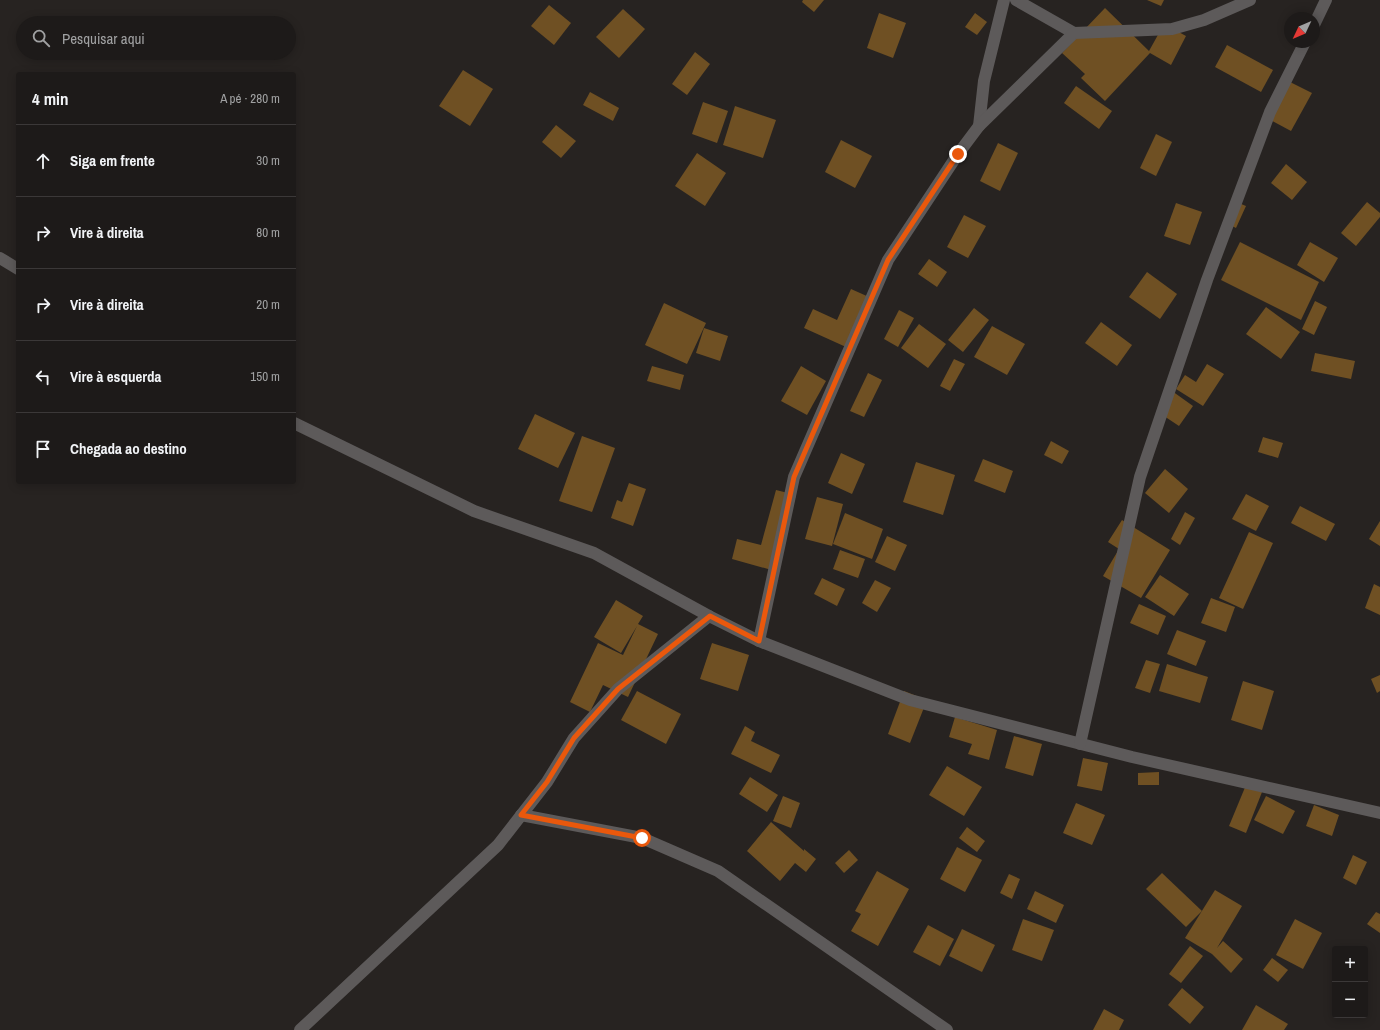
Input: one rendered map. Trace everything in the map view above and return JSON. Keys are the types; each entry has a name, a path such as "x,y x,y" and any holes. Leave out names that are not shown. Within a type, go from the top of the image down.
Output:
{"street":[{"path":"979,126 984,81 1004,0"},
{"path":"1016,0 1074,33 1172,29 1204,20 1250,0"},
{"path":"1320,12 1326,0"},
{"path":"759,641 794,477 888,260 958,154 979,126 1074,33"},
{"path":"1080,744 1140,477 1207,280 1270,112 1302,48"},
{"path":"0,258 16,268"},
{"path":"296,424 474,510 594,553 759,641 910,700 1132,757 1380,813"},
{"path":"300,1030 498,845 547,782 574,738 618,689 710,616"},
{"path":"521,815 642,838 718,871 947,1030"}],"building":[{"path":"803,0 824,0 814,12 802,2"},
{"path":"1147,0 1164,0 1161,6"},
{"path":"549,5 571,23 554,45 531,26"},
{"path":"1105,8 1149,51 1164,24 1186,36 1171,65 1150,53 1105,101 1081,78 1085,74 1062,53"},
{"path":"623,9 645,29 619,58 596,37"},
{"path":"879,13 906,23 893,58 867,48"},
{"path":"975,13 987,22 977,35 965,27"},
{"path":"1227,45 1273,70 1261,92 1215,67"},
{"path":"695,52 710,64 687,95 672,84"},
{"path":"463,70 493,89 470,126 439,106"},
{"path":"1288,81 1312,93 1291,131 1267,118"},
{"path":"1076,86 1112,111 1099,129 1064,103"},
{"path":"590,92 619,108 613,121 583,105"},
{"path":"703,102 728,111 717,143 692,134"},
{"path":"735,106 776,120 763,158 723,145"},
{"path":"556,125 576,141 561,158 542,142"},
{"path":"1156,134 1172,142 1156,176 1140,168"},
{"path":"841,140 872,156 855,188 825,172"},
{"path":"998,143 1018,153 1000,191 980,181"},
{"path":"697,153 726,173 705,206 675,186"},
{"path":"1286,164 1307,182 1292,200 1271,183"},
{"path":"1234,201 1246,206 1236,228 1224,222"},
{"path":"1367,202 1380,213 1380,217 1356,246 1341,233"},
{"path":"1176,203 1202,212 1190,245 1164,236"},
{"path":"964,215 986,226 968,258 947,247"},
{"path":"1240,242 1319,282 1301,320 1221,280"},
{"path":"1310,242 1338,258 1324,282 1297,265"},
{"path":"929,259 947,272 937,287 918,274"},
{"path":"1147,272 1177,294 1160,319 1129,297"},
{"path":"851,289 869,297 846,347 804,328 813,309 837,320"},
{"path":"1315,301 1327,307 1314,335 1302,329"},
{"path":"664,303 706,323 687,364 645,345"},
{"path":"1266,307 1300,332 1281,359 1246,334"},
{"path":"974,308 989,320 963,352 948,340"},
{"path":"899,310 914,318 898,347 884,339"},
{"path":"1101,322 1132,345 1117,366 1085,343"},
{"path":"919,324 946,344 928,368 901,348"},
{"path":"992,326 1025,344 1007,375 974,357"},
{"path":"704,328 728,336 720,361 696,353"},
{"path":"1315,353 1355,361 1351,379 1311,371"},
{"path":"954,359 965,364 950,391 940,386"},
{"path":"1207,364 1224,374 1203,406 1176,389 1185,375 1196,382"},
{"path":"652,366 684,375 680,390 647,381"},
{"path":"801,366 826,381 807,415 781,401"},
{"path":"868,373 882,380 864,417 850,411"},
{"path":"1172,391 1193,406 1179,426 1158,412"},
{"path":"535,414 575,433 558,468 518,449"},
{"path":"582,436 615,448 592,512 559,501"},
{"path":"1263,437 1283,443 1278,458 1258,452"},
{"path":"1051,441 1069,451 1062,464 1044,455"},
{"path":"841,453 865,464 852,494 828,483"},
{"path":"983,459 1013,471 1005,493 974,481"},
{"path":"916,462 955,475 943,515 903,502"},
{"path":"1165,469 1188,489 1169,513 1145,493"},
{"path":"629,483 646,489 633,526 611,518 617,500 622,502"},
{"path":"776,490 796,495 775,571 732,559 737,539 761,545"},
{"path":"1246,494 1269,506 1256,531 1232,519"},
{"path":"817,497 843,504 832,546 805,539"},
{"path":"1300,506 1335,524 1326,541 1291,523"},
{"path":"1185,512 1195,518 1180,545 1171,539"},
{"path":"845,513 883,529 872,559 833,544"},
{"path":"1122,520 1170,550 1141,598 1103,576 1119,549 1108,542"},
{"path":"1380,521 1380,546 1369,539"},
{"path":"1249,532 1273,543 1243,609 1219,598"},
{"path":"887,536 907,545 895,571 875,562"},
{"path":"840,550 865,559 858,578 833,569"},
{"path":"1160,575 1189,594 1174,616 1145,597"},
{"path":"822,578 845,589 837,606 814,594"},
{"path":"875,580 891,588 877,612 862,603"},
{"path":"1374,584 1380,587 1380,615 1365,608"},
{"path":"1211,598 1235,607 1226,632 1201,623"},
{"path":"616,600 643,616 638,624 658,634 628,697 603,685 590,712 570,702 598,643 623,655 637,626 621,653 594,637"},
{"path":"1139,604 1166,616 1158,635 1130,623"},
{"path":"1177,630 1206,641 1196,666 1167,654"},
{"path":"712,643 749,655 738,691 700,679"},
{"path":"1146,660 1160,664 1150,693 1135,688"},
{"path":"1167,664 1208,677 1200,703 1159,691"},
{"path":"1380,675 1380,691 1377,693 1371,679"},
{"path":"1243,681 1274,691 1262,730 1231,720"},
{"path":"637,691 681,714 666,744 621,720"},
{"path":"904,691 927,700 910,743 888,734"},
{"path":"955,717 997,730 989,760 968,754 972,744 949,737"},
{"path":"745,726 755,732 751,741 780,755 771,773 731,754"},
{"path":"1014,736 1042,744 1033,776 1005,768"},
{"path":"1083,758 1108,763 1102,791 1077,786"},
{"path":"947,766 982,787 964,816 929,795"},
{"path":"1159,772 1159,785 1138,785 1138,773"},
{"path":"750,777 778,795 767,812 739,794"},
{"path":"1246,785 1262,792 1246,833 1229,826"},
{"path":"783,796 800,803 791,828 773,821"},
{"path":"1266,796 1295,811 1283,834 1254,820"},
{"path":"1076,803 1105,815 1092,845 1063,833"},
{"path":"1314,805 1339,815 1332,836 1306,826"},
{"path":"771,822 804,851 804,849 816,859 806,872 795,863 780,881 747,851"},
{"path":"967,827 985,841 977,852 959,838"},
{"path":"957,847 982,860 965,892 940,879"},
{"path":"849,850 858,860 844,873 835,863"},
{"path":"1353,855 1367,862 1356,885 1343,878"},
{"path":"877,871 909,889 878,946 851,931 861,914 855,911"},
{"path":"1162,873 1202,911 1186,927 1146,889"},
{"path":"1009,874 1020,879 1012,899 1000,893"},
{"path":"1215,890 1242,906 1217,948 1223,941 1243,959 1231,973 1212,954 1185,938"},
{"path":"1035,891 1064,905 1056,923 1027,909"},
{"path":"1376,912 1380,914 1380,933 1367,924"},
{"path":"1023,919 1054,930 1042,961 1012,950"},
{"path":"1295,919 1322,933 1303,969 1276,955"},
{"path":"928,925 954,939 940,966 913,952"},
{"path":"962,929 995,945 982,972 949,956"},
{"path":"1190,946 1203,956 1181,983 1169,974"},
{"path":"1272,958 1288,970 1278,982 1263,970"},
{"path":"1182,988 1204,1007 1190,1024 1168,1005"},
{"path":"1256,1005 1288,1024 1284,1030 1242,1030"},
{"path":"1104,1009 1124,1020 1119,1030 1093,1030"}],"route":[{"path":"642,838 521,815 547,782 574,738 618,689 710,616 759,641 794,477 888,260 958,154"}]}
